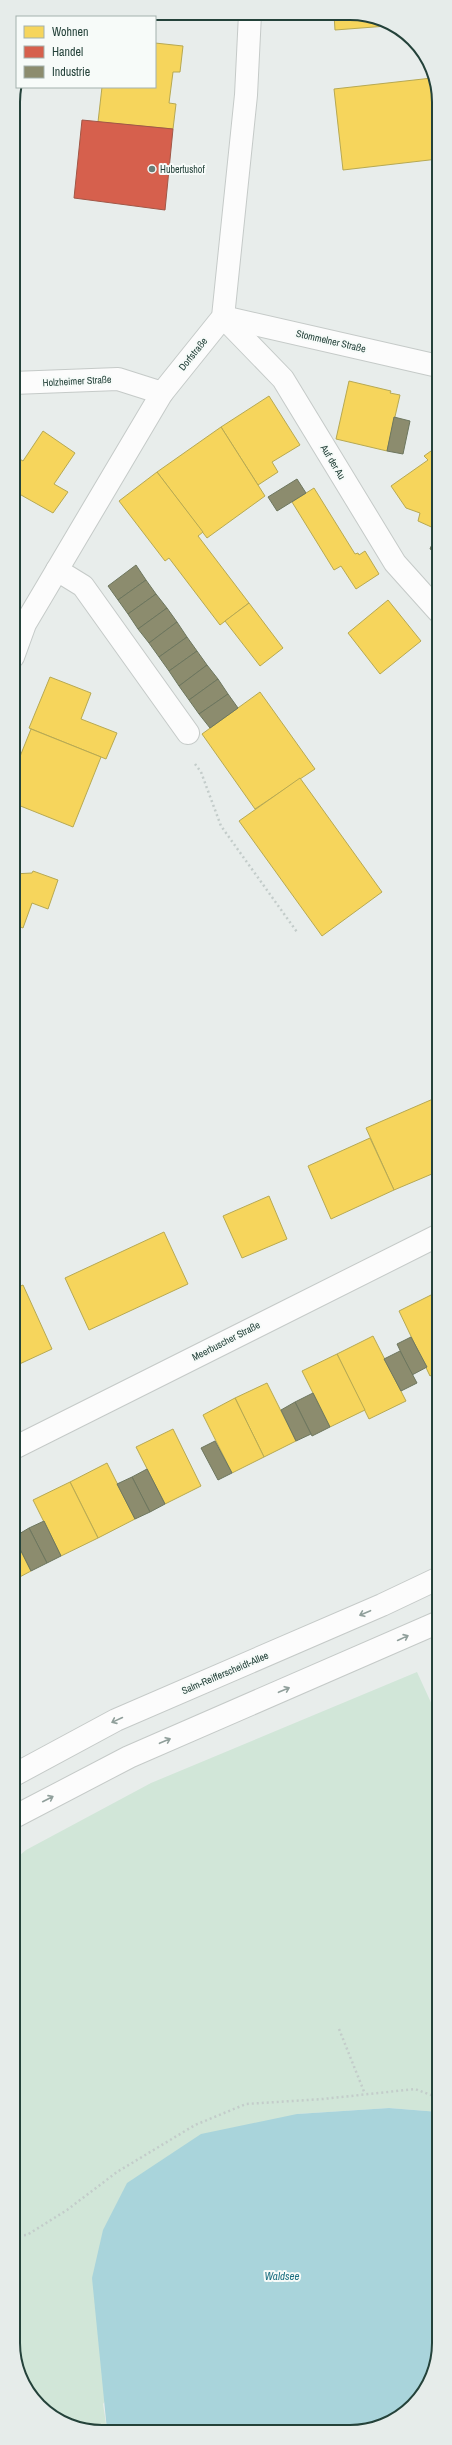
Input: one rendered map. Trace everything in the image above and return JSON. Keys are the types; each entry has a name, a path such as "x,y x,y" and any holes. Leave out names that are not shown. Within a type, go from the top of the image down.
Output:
{"street":[{"path":"223,317 246,95 250,20"},
{"name":"Stommelner Straße","path":"223,317 432,365"},
{"name":"Dorfstraße","path":"20,638 25,624 162,393 223,317"},
{"name":"Auf der Au","path":"223,317 283,379 395,563 432,604"},
{"name":"Holzheimer Straße","path":"20,384 118,379 162,393"},
{"path":"57,570 83,586 188,733"},
{"name":"Meerbuscher Straße","path":"20,1445 432,1238"},
{"name":"Salm-Reifferscheidt-Allee","path":"20,1772 116,1720 382,1605 432,1581"},
{"path":"20,1814 129,1757 432,1625"}],"path":[{"path":"188,733 179,740 201,772 221,826 297,932"},
{"path":"339,2029 365,2094"},
{"path":"20,2236 27,2235 67,2210 117,2172 195,2125 246,2104 415,2089 432,2095"}],"green space":[{"path":"417,1672 432,1705 432,2111 389,2108 297,2114 103,2404 106,2425 102,2425 76,2421 66,2417 44,2401 28,2379 21,2353 20,1855 26,1850 151,1783"}],"water":[{"name":"Waldsee","path":"389,2108 432,2111 432,2348 424,2379 412,2397 400,2408 386,2417 376,2421 360,2424 107,2425 92,2278 103,2230 127,2183 201,2134 297,2114"}],"building: Wohnen":[{"path":"334,20 360,21 382,26 335,30"},
{"path":"156,43 183,46 180,72 173,72 169,103 176,104 173,129 98,122 102,88 156,88"},
{"path":"428,78 432,102 432,160 343,170 334,89"},
{"path":"349,381 391,391 390,393 400,395 387,451 336,439"},
{"path":"269,396 300,445 272,462 278,472 258,485 221,427"},
{"path":"221,427 265,496 207,538 157,472"},
{"path":"43,431 75,453 54,484 68,492 53,513 20,494 20,459 23,461"},
{"path":"432,450 432,527 418,521 420,513 406,508 391,486 428,460 424,456"},
{"path":"157,472 203,532 198,536 249,603 220,625 169,558 165,561 119,501"},
{"path":"314,488 355,554 358,553 359,555 365,551 379,574 356,589 341,566 334,570 292,502"},
{"path":"388,600 421,641 380,674 348,633"},
{"path":"249,603 283,648 260,666 225,621"},
{"path":"50,677 91,693 81,719 117,733 106,759 29,728"},
{"path":"260,692 315,769 255,809 202,734"},
{"path":"31,729 101,757 73,827 20,806 20,756"},
{"path":"300,778 382,892 322,936 239,821"},
{"path":"33,871 58,880 48,909 32,903 23,928 20,927 20,874 32,873"},
{"path":"432,1099 432,1174 394,1190 366,1128"},
{"path":"370,1138 394,1190 331,1219 308,1166"},
{"path":"269,1196 287,1239 242,1258 223,1216"},
{"path":"164,1232 188,1284 89,1330 65,1278"},
{"path":"23,1285 52,1349 20,1364 20,1286"},
{"path":"432,1294 432,1375 430,1376 399,1311"},
{"path":"373,1336 406,1401 369,1419 337,1354"},
{"path":"337,1354 365,1410 330,1427 302,1371"},
{"path":"267,1383 296,1441 264,1457 235,1398"},
{"path":"235,1398 264,1457 232,1473 203,1415"},
{"path":"173,1429 201,1486 165,1504 136,1447"},
{"path":"107,1463 135,1519 98,1538 70,1482"},
{"path":"70,1482 98,1538 61,1556 33,1500"},
{"path":"20,1549 31,1571 20,1577"}],"building: Handel":[{"path":"82,120 173,129 165,210 74,198"}],"building: Industrie":[{"path":"394,417 410,421 403,454 387,451"},
{"path":"297,479 306,493 277,511 268,497"},
{"path":"136,565 146,580 118,600 108,586"},
{"path":"146,580 156,594 128,614 118,600"},
{"path":"156,594 167,608 138,629 128,614"},
{"path":"167,608 177,622 149,643 138,629"},
{"path":"177,622 187,637 159,657 149,643"},
{"path":"187,637 197,651 169,671 159,657"},
{"path":"197,651 207,665 179,686 169,671"},
{"path":"207,665 218,679 189,700 179,686"},
{"path":"218,679 228,694 199,714 189,700"},
{"path":"228,694 238,708 210,728 199,714"},
{"path":"411,1337 427,1367 412,1375 397,1344"},
{"path":"400,1351 417,1383 401,1391 384,1359"},
{"path":"313,1393 330,1427 312,1436 295,1402"},
{"path":"295,1402 311,1434 296,1441 281,1410"},
{"path":"215,1441 232,1473 218,1480 201,1448"},
{"path":"147,1469 165,1504 150,1512 132,1477"},
{"path":"132,1477 150,1512 135,1519 117,1484"},
{"path":"44,1521 61,1556 47,1563 29,1528"},
{"path":"29,1528 47,1563 31,1571 20,1549 20,1533"}],"place":[{"name":"Hubertushof","path":"152,169"}]}
